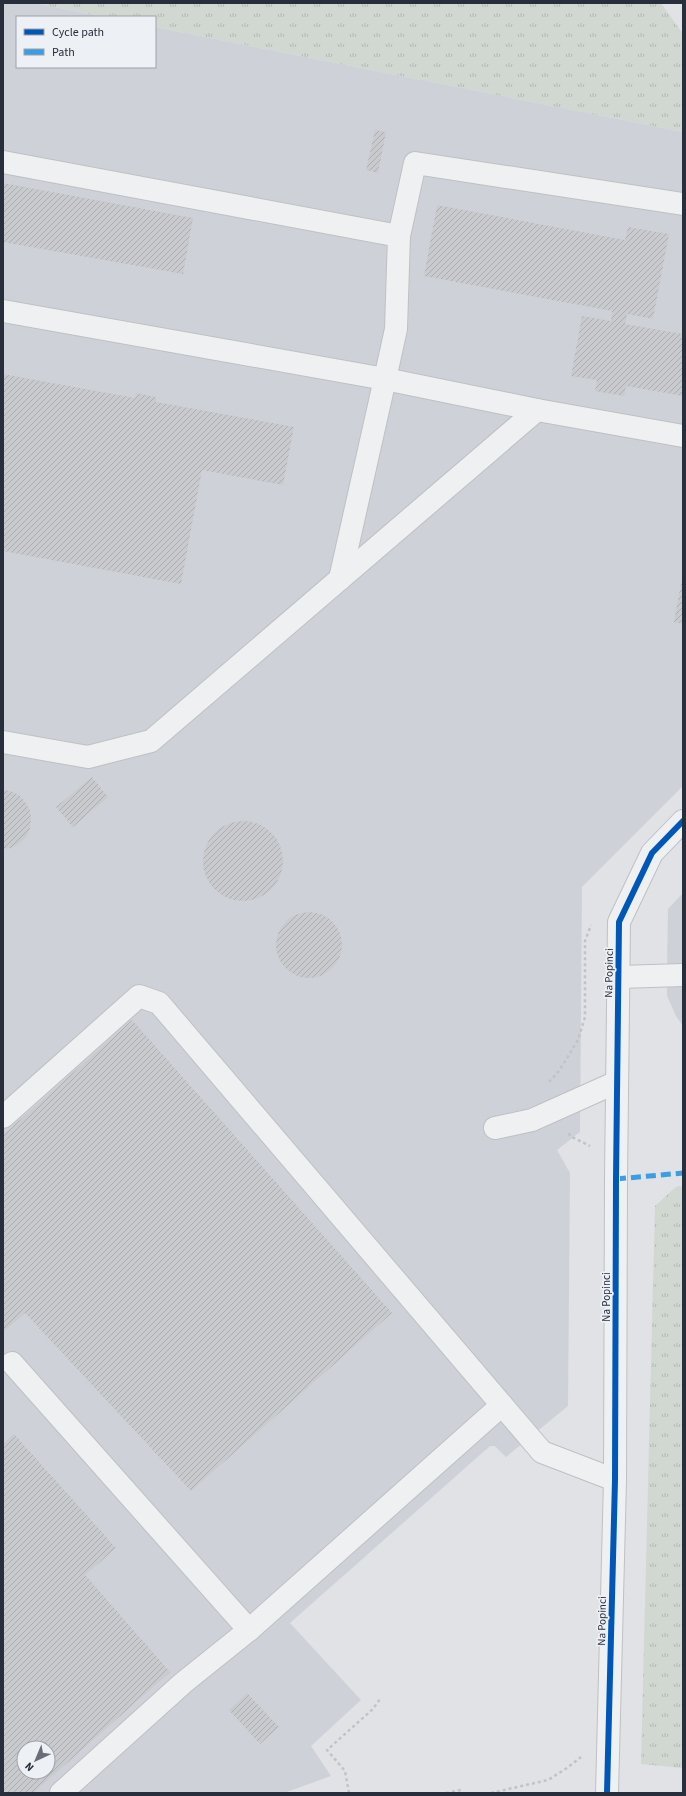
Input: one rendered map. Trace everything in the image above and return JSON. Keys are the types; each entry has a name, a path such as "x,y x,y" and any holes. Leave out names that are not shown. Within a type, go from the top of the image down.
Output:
{"street":[{"path":"3,162 399,236"},
{"path":"340,580 396,330 399,236 415,163 683,204"},
{"path":"3,311 385,379 537,410 683,436"},
{"path":"3,742 88,757 151,741 537,410"},
{"name":"Na Popinci","path":"608,1793 615,1480 619,922 652,853 683,821"},
{"path":"618,977 683,976"},
{"path":"3,1117 138,996 159,1003 542,1452 615,1480"},
{"path":"495,1128 532,1120 617,1082"},
{"path":"12,1363 249,1630"},
{"path":"61,1793 183,1683 249,1630 502,1405"}],"path":[{"path":"349,1793 345,1771 327,1750 373,1709 380,1699"},
{"path":"491,1793 529,1785"},
{"path":"446,1793 461,1790 462,1793"}],"shaded area":[{"path":"3,3 34,3 99,16 16,16 16,68 156,68 156,27 683,132 683,786 582,887 580,1132 557,1150 570,1173 568,1406 506,1457 495,1446 490,1446 290,1623 361,1700 311,1746 331,1776 284,1793 3,1793"},
{"path":"683,893 683,1026 676,1016 667,996 667,975 668,909"}],"green space":[{"path":"34,3 661,3 683,34 683,132 156,27 156,16 99,16"},
{"path":"683,1186 683,1768 641,1764 655,1206 676,1187"}],"building":[{"path":"375,130 386,132 378,173 366,170"},
{"path":"3,183 193,218 183,274 3,242"},
{"path":"437,205 625,240 628,227 669,234 653,319 627,314 625,324 683,334 683,396 626,386 624,396 595,391 597,380 571,376 582,316 611,321 612,311 424,276"},
{"path":"3,374 135,398 136,393 156,397 156,402 294,427 283,485 202,470 181,584 3,551"},
{"path":"682,578 683,579 683,624 674,622"},
{"path":"92,777 108,797 73,827 56,807"},
{"path":"3,790 19,795 30,810 31,819 30,829 26,837 19,844 11,848 3,849"},
{"path":"243,821 258,824 271,833 280,846 283,861 280,876 271,889 258,898 243,901 228,898 215,889 206,876 203,861 206,846 215,833 228,824"},
{"path":"302,912 316,912 328,917 337,926 342,938 340,958 333,969 316,978 302,978 290,973 281,964 276,952 276,938 281,926 290,917"},
{"path":"132,1020 392,1313 191,1491 25,1313 3,1332 3,1135"},
{"path":"14,1434 116,1548 85,1575 170,1672 56,1773 56,1740 16,1740 16,1780 48,1780 33,1793 3,1793 3,1444"},
{"path":"247,1693 279,1727 260,1744 229,1710"}],"marked path":[{"path":"616,1179 683,1173"}],"cycle path":[{"path":"607,1793 615,1480 619,922 652,853 683,821"}]}
